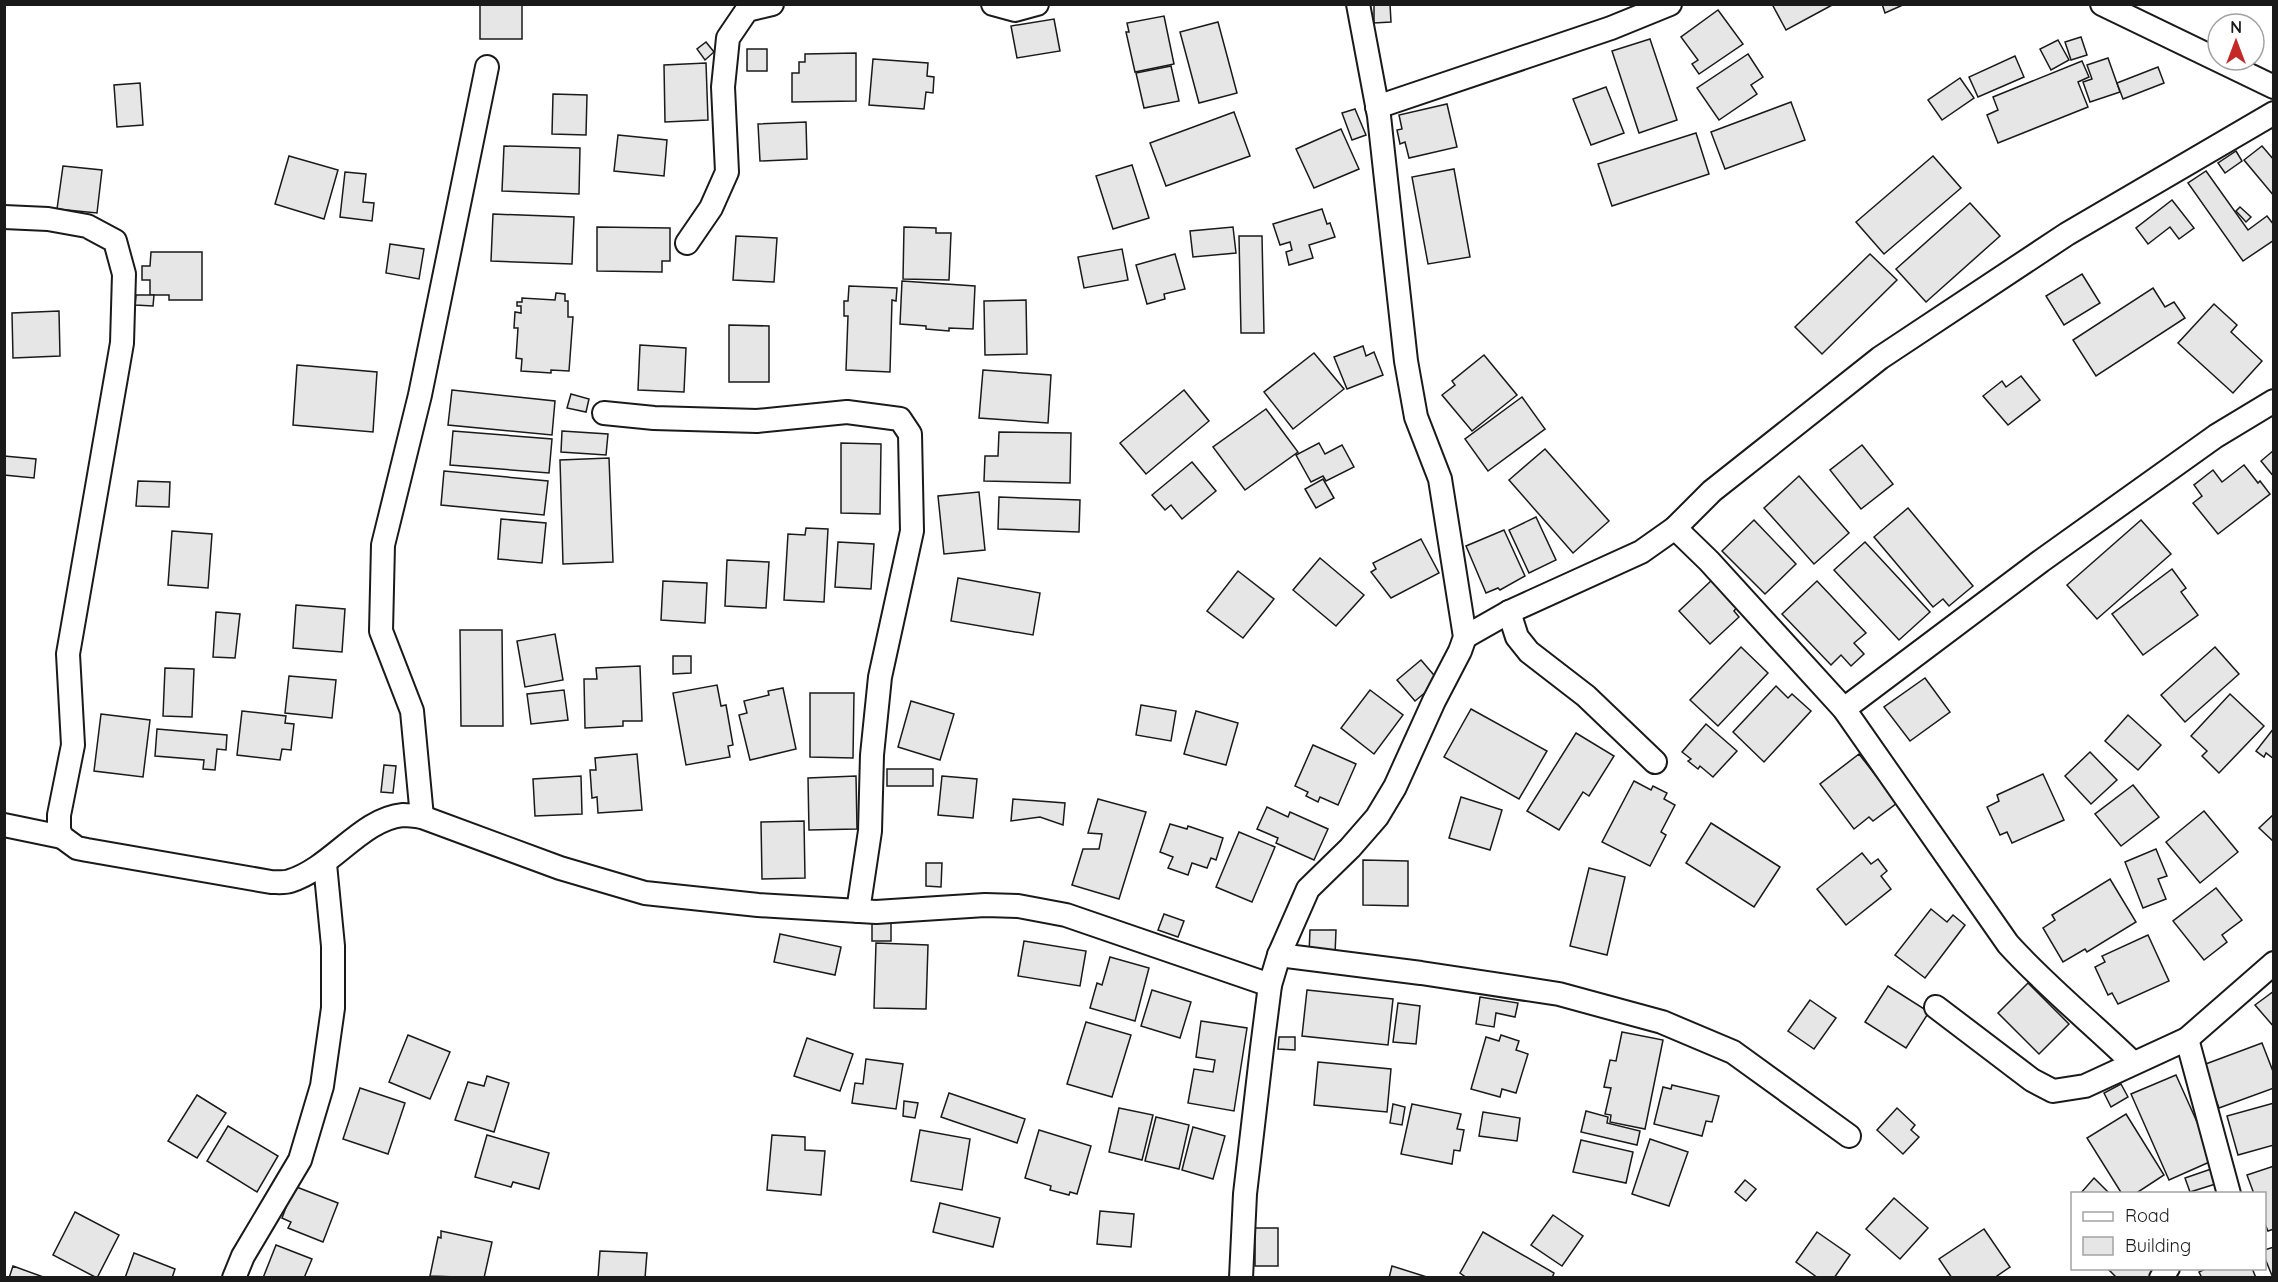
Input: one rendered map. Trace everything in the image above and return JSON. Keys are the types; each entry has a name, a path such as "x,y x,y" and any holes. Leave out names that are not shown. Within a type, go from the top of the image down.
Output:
{"street":[{"path":"687,243 711,208 727,172 723,87 728,38 747,10 772,4"},
{"path":"993,4 1015,10 1037,4"},
{"path":"1241,1278 1245,1194 1270,986 1279,954 1308,889 1350,848 1377,817 1395,787 1465,638 1440,479 1416,417 1406,361 1377,107 1358,4"},
{"path":"1377,107 1611,28 1670,4"},
{"path":"2102,4 2274,87"},
{"path":"422,817 412,711 381,631 383,545 420,395 487,67"},
{"path":"1465,638 1509,612 1641,552 1675,528 1712,491 1880,358 2067,234 2274,113"},
{"path":"4,217 48,219 87,226 115,241 124,274 122,343 68,654 73,745 59,816 59,830 62,837"},
{"path":"1844,709 2070,540 2216,436 2274,401"},
{"path":"604,413 654,418 757,421 847,412 900,419 910,434 912,531 880,677 872,755 870,831 858,911"},
{"path":"1675,528 1709,561 1844,709 2008,944 2038,976 2086,1018 2133,1064"},
{"path":"1509,612 1517,638 1528,652 1586,696 1655,762"},
{"path":"4,825 62,837 77,848 271,882 290,881 325,864 371,827 387,819 404,815 422,817 560,868 645,893 758,905 876,912 985,905 1018,906 1066,915 1270,986"},
{"path":"234,1278 243,1256 300,1160 322,1086 333,1008 333,946 325,864"},
{"path":"1279,954 1558,994 1662,1022 1733,1052 1849,1136"},
{"path":"1936,1007 2032,1080 2053,1091 2085,1086 2187,1039 2274,963"},
{"path":"2187,1039 2228,1192"}],"building":[{"path":"480,4 522,4 522,39 480,39"},
{"path":"1374,4 1390,4 1391,22 1374,23"},
{"path":"1772,4 1834,4 1786,30"},
{"path":"1882,4 1905,4 1885,13"},
{"path":"1718,10 1743,44 1699,74 1692,64 1698,60 1681,37"},
{"path":"1164,16 1174,64 1135,72 1126,32 1129,32 1127,23"},
{"path":"1054,19 1060,51 1017,58 1011,26"},
{"path":"1218,22 1237,93 1199,103 1180,32"},
{"path":"2081,37 2087,55 2071,60 2065,42"},
{"path":"1650,39 1677,120 1639,133 1612,51"},
{"path":"2058,40 2069,60 2051,70 2040,49"},
{"path":"706,42 714,52 705,60 697,49"},
{"path":"747,49 767,49 767,71 747,71"},
{"path":"856,53 856,101 792,102 792,73 799,73 799,62 805,62 805,54"},
{"path":"1748,54 1763,77 1751,85 1757,94 1719,120 1697,88"},
{"path":"2015,56 2024,77 1978,97 1969,77"},
{"path":"2108,58 2120,92 2090,102 2083,82 2092,79 2087,65"},
{"path":"873,59 928,63 927,76 934,77 933,93 926,92 924,109 869,105"},
{"path":"2082,61 2089,77 2078,82 2088,107 1998,143 1987,115 1998,110 1993,97"},
{"path":"706,63 708,120 665,122 664,65"},
{"path":"1171,66 1179,101 1144,108 1136,73"},
{"path":"2158,67 2164,83 2123,99 2117,83"},
{"path":"1960,78 1974,98 1942,120 1928,100"},
{"path":"140,83 143,125 117,127 114,85"},
{"path":"1606,87 1624,133 1591,145 1573,99"},
{"path":"553,94 587,95 586,135 552,134"},
{"path":"1791,102 1805,140 1725,169 1711,132"},
{"path":"1447,104 1457,147 1409,158 1405,142 1400,144 1397,130 1402,129 1399,115"},
{"path":"1355,109 1366,135 1352,140 1342,113"},
{"path":"1234,112 1250,156 1166,186 1150,143"},
{"path":"806,122 807,159 760,161 758,124"},
{"path":"1341,129 1359,169 1314,188 1296,149"},
{"path":"1696,133 1709,174 1612,206 1598,164"},
{"path":"618,135 667,140 664,176 614,171"},
{"path":"504,146 580,148 579,194 502,191"},
{"path":"2262,146 2274,160 2274,196 2244,160"},
{"path":"2236,151 2242,161 2225,173 2218,163"},
{"path":"289,156 338,170 324,219 275,204"},
{"path":"1933,156 1961,188 1884,254 1856,222"},
{"path":"1132,165 1149,218 1113,229 1096,176"},
{"path":"63,166 102,170 97,213 57,209"},
{"path":"1454,169 1470,257 1428,264 1412,177"},
{"path":"2206,171 2248,230 2267,216 2274,225 2274,240 2243,261 2188,183"},
{"path":"345,172 366,174 363,202 374,203 372,221 340,217"},
{"path":"2172,200 2194,228 2179,239 2170,227 2148,244 2136,228"},
{"path":"1970,203 2000,236 1926,302 1896,269"},
{"path":"2240,207 2251,217 2246,222 2236,211"},
{"path":"1322,209 1335,237 1309,245 1313,258 1289,265 1286,252 1292,250 1290,242 1280,245 1273,224"},
{"path":"493,214 574,217 572,264 491,261"},
{"path":"597,227 670,228 670,261 662,261 662,272 597,271"},
{"path":"904,227 936,228 936,233 951,233 949,280 903,279"},
{"path":"1233,227 1236,253 1193,257 1190,231"},
{"path":"736,236 777,238 774,282 733,280"},
{"path":"1239,236 1262,236 1264,333 1241,333"},
{"path":"390,244 424,249 419,279 386,273"},
{"path":"1122,249 1128,280 1084,288 1078,257"},
{"path":"151,252 202,252 202,300 169,300 169,295 150,295 150,280 142,280 142,266 150,266"},
{"path":"1175,254 1185,289 1164,294 1165,299 1147,304 1136,265"},
{"path":"1870,254 1897,280 1822,354 1795,327"},
{"path":"2082,274 2100,303 2064,325 2046,296"},
{"path":"902,281 975,286 973,329 949,328 949,331 900,324"},
{"path":"849,286 897,288 896,301 892,300 890,372 846,370 848,316 844,316 844,301 848,301"},
{"path":"2153,288 2165,307 2174,302 2185,318 2096,376 2073,340"},
{"path":"556,293 565,294 565,301 568,301 568,317 573,317 569,371 551,370 551,373 521,371 522,359 516,358 518,328 514,328 515,312 521,313 521,306 517,306 517,302 522,302 522,298 555,300"},
{"path":"136,295 154,295 153,306 135,305"},
{"path":"1026,300 1027,354 985,355 984,301"},
{"path":"2214,304 2237,325 2231,332 2262,361 2233,393 2178,343"},
{"path":"59,311 60,356 13,358 12,313"},
{"path":"729,325 769,326 769,382 729,382"},
{"path":"640,345 686,348 684,392 638,390"},
{"path":"1363,346 1366,356 1374,352 1383,375 1347,389 1334,357"},
{"path":"1314,353 1344,389 1293,429 1264,392"},
{"path":"1484,355 1517,395 1472,431 1442,395 1455,385 1452,381"},
{"path":"297,365 377,372 373,432 293,425"},
{"path":"983,370 1051,375 1048,423 979,418"},
{"path":"2021,376 2040,400 2008,425 1983,396 2002,381 2006,387"},
{"path":"452,390 555,401 552,435 448,425"},
{"path":"1184,390 1209,421 1146,474 1120,443"},
{"path":"571,394 589,399 586,412 567,408"},
{"path":"1522,397 1545,429 1488,471 1465,439"},
{"path":"1266,409 1298,452 1245,490 1213,447"},
{"path":"453,431 552,439 549,473 450,465"},
{"path":"562,431 608,434 606,455 561,452"},
{"path":"999,432 1071,433 1070,483 984,481 985,456 998,456"},
{"path":"841,443 881,444 880,514 841,513"},
{"path":"1319,443 1325,454 1342,445 1354,467 1326,481 1323,476 1311,482 1296,455"},
{"path":"1862,445 1893,484 1861,509 1830,470"},
{"path":"1545,449 1609,521 1573,553 1509,480"},
{"path":"2274,450 2274,477 2261,461"},
{"path":"4,456 36,459 34,478 4,475"},
{"path":"609,458 613,562 563,564 560,460"},
{"path":"1192,462 1216,491 1182,519 1171,505 1165,510 1152,495"},
{"path":"2244,465 2270,494 2218,534 2193,503 2202,496 2194,485 2213,470 2222,482"},
{"path":"444,471 548,481 544,515 441,505"},
{"path":"1799,476 1849,533 1814,564 1764,508"},
{"path":"1323,479 1334,498 1316,508 1305,489"},
{"path":"138,481 170,482 169,507 136,506"},
{"path":"979,492 985,550 944,554 938,496"},
{"path":"999,497 1080,500 1079,532 998,529"},
{"path":"1908,508 1973,586 1949,606 1943,599 1933,607 1874,537"},
{"path":"1536,517 1556,560 1529,573 1509,530"},
{"path":"501,519 546,523 542,563 498,559"},
{"path":"1754,520 1796,564 1765,594 1722,551"},
{"path":"2141,520 2171,554 2097,619 2067,585"},
{"path":"806,528 828,529 824,602 784,600 788,534 805,535"},
{"path":"1504,530 1525,576 1500,590 1498,588 1486,593 1466,546"},
{"path":"172,531 212,534 208,588 168,585"},
{"path":"1421,539 1439,573 1391,598 1371,572 1376,569 1373,563"},
{"path":"838,542 874,544 871,589 835,587"},
{"path":"1865,542 1930,612 1899,640 1834,570"},
{"path":"1320,558 1364,595 1336,626 1293,590"},
{"path":"727,560 769,562 766,608 725,606"},
{"path":"2172,569 2186,588 2181,592 2198,615 2143,655 2112,614"},
{"path":"1238,571 1274,599 1243,638 1207,611"},
{"path":"958,578 1040,593 1033,635 951,621"},
{"path":"1713,579 1738,606 1734,611 1739,617 1710,644 1679,611"},
{"path":"663,581 707,583 705,623 661,620"},
{"path":"1817,581 1866,633 1854,643 1864,654 1851,666 1841,655 1831,665 1782,614"},
{"path":"296,605 345,609 342,652 293,648"},
{"path":"216,612 240,614 235,658 213,657"},
{"path":"460,630 502,630 503,726 461,726"},
{"path":"555,634 563,680 525,687 517,641"},
{"path":"1741,647 1768,673 1718,726 1690,700"},
{"path":"2215,647 2239,674 2185,722 2161,695"},
{"path":"673,656 691,656 691,673 673,674"},
{"path":"1421,660 1439,681 1415,701 1397,680"},
{"path":"640,666 642,721 623,721 623,726 585,728 584,679 597,679 596,668"},
{"path":"165,668 194,669 192,717 163,716"},
{"path":"289,676 336,680 332,718 285,713"},
{"path":"1925,678 1950,712 1910,741 1884,707"},
{"path":"717,685 721,706 726,705 733,745 728,746 730,757 686,765 673,693"},
{"path":"1776,686 1788,698 1792,694 1811,711 1764,762 1733,732"},
{"path":"783,688 796,749 750,760 739,715 747,713 744,701 769,695 768,691"},
{"path":"564,690 568,720 531,724 527,694"},
{"path":"1370,690 1403,715 1374,754 1341,728"},
{"path":"810,693 854,693 853,758 810,757"},
{"path":"2230,694 2264,726 2219,773 2202,756 2207,751 2191,736"},
{"path":"911,701 954,714 940,760 898,747"},
{"path":"1141,705 1176,711 1171,741 1136,735"},
{"path":"1471,709 1547,751 1519,799 1444,757"},
{"path":"242,711 286,716 285,723 294,724 291,750 282,749 280,760 237,755"},
{"path":"1196,711 1238,723 1226,765 1184,754"},
{"path":"101,714 150,720 143,777 94,771"},
{"path":"2128,715 2161,745 2138,770 2105,741"},
{"path":"1706,724 1737,751 1713,777 1700,766 1698,769 1688,761 1691,759 1682,752"},
{"path":"2274,728 2274,759 2266,753 2264,757 2256,751"},
{"path":"157,729 227,735 226,750 217,749 215,770 203,769 204,760 155,756"},
{"path":"1576,733 1614,756 1589,796 1583,792 1559,830 1527,811"},
{"path":"1313,745 1356,764 1338,805 1320,797 1318,802 1306,796 1308,792 1295,786"},
{"path":"2090,752 2117,780 2091,804 2065,776"},
{"path":"637,754 642,810 598,813 597,797 592,798 590,770 596,770 595,758"},
{"path":"1859,754 1897,803 1873,821 1869,817 1854,829 1820,784"},
{"path":"384,765 396,766 393,793 381,792"},
{"path":"887,769 933,769 933,786 887,786"},
{"path":"2043,774 2064,820 2012,843 2007,832 2000,835 1987,807 1999,801 1997,795"},
{"path":"581,776 582,814 535,816 533,779"},
{"path":"856,776 857,829 809,830 808,778"},
{"path":"942,776 977,779 973,818 938,815"},
{"path":"1634,781 1651,790 1653,786 1667,793 1664,799 1675,805 1661,832 1666,835 1650,866 1602,842"},
{"path":"2133,785 2159,817 2121,846 2095,814"},
{"path":"1461,797 1502,810 1490,850 1449,838"},
{"path":"1013,799 1065,803 1063,825 1040,817 1011,821"},
{"path":"1098,799 1146,812 1119,899 1072,885 1083,849 1099,849 1102,834 1088,833"},
{"path":"1267,807 1288,817 1290,812 1328,829 1314,860 1276,843 1278,838 1257,829"},
{"path":"2204,811 2238,852 2200,883 2166,842"},
{"path":"2274,814 2274,842 2259,828"},
{"path":"804,821 805,878 762,879 761,822"},
{"path":"1711,823 1780,867 1754,907 1686,863"},
{"path":"1170,824 1187,829 1188,826 1223,838 1216,860 1211,858 1207,868 1192,863 1188,875 1168,868 1173,857 1160,852"},
{"path":"1239,832 1275,847 1252,902 1216,887"},
{"path":"2156,849 2167,876 2158,879 2166,899 2143,908 2125,862"},
{"path":"1862,853 1871,864 1878,859 1887,871 1881,876 1891,889 1846,925 1817,889"},
{"path":"1363,860 1408,861 1408,906 1363,905"},
{"path":"926,863 942,863 941,887 926,886"},
{"path":"1589,868 1625,877 1607,955 1570,946"},
{"path":"2110,879 2136,922 2087,952 2085,949 2063,962 2043,928 2055,920 2052,915"},
{"path":"2216,888 2242,920 2222,935 2227,942 2204,960 2173,921"},
{"path":"1931,909 1947,922 1953,915 1965,925 1925,978 1895,955"},
{"path":"1164,914 1184,921 1178,937 1158,930"},
{"path":"872,923 891,923 891,941 872,941"},
{"path":"1310,930 1336,930 1335,955 1309,954"},
{"path":"780,934 841,947 835,975 774,962"},
{"path":"2148,935 2169,981 2118,1004 2112,993 2108,995 2095,967 2105,962 2102,956"},
{"path":"1024,941 1086,951 1080,986 1018,976"},
{"path":"876,943 928,945 926,1009 874,1008"},
{"path":"1110,957 1149,968 1135,1021 1090,1008 1097,983 1102,985"},
{"path":"2028,983 2069,1024 2039,1054 1998,1013"},
{"path":"1888,986 1929,1012 1906,1048 1865,1022"},
{"path":"1152,990 1191,1002 1180,1038 1141,1026"},
{"path":"1307,990 1393,999 1388,1045 1302,1036"},
{"path":"2274,991 2274,1027 2255,1005"},
{"path":"1480,997 1518,1003 1515,1017 1496,1013 1494,1027 1476,1024"},
{"path":"1810,1000 1836,1018 1814,1049 1788,1031"},
{"path":"1398,1003 1420,1006 1416,1044 1393,1042"},
{"path":"1201,1021 1247,1028 1234,1111 1188,1103 1194,1069 1213,1072 1215,1060 1196,1057"},
{"path":"1086,1022 1131,1035 1112,1097 1067,1084"},
{"path":"1622,1032 1663,1040 1645,1129 1610,1122 1611,1115 1605,1114 1611,1088 1604,1087 1610,1060 1616,1061"},
{"path":"408,1035 450,1052 430,1099 389,1082"},
{"path":"1501,1035 1519,1041 1516,1050 1528,1054 1516,1093 1502,1089 1500,1097 1471,1089 1486,1037 1499,1041"},
{"path":"1279,1037 1295,1037 1295,1050 1278,1049"},
{"path":"807,1038 853,1054 840,1091 794,1076"},
{"path":"2262,1043 2274,1074 2274,1088 2219,1108 2203,1065"},
{"path":"866,1059 903,1064 896,1109 852,1103 855,1083 863,1084"},
{"path":"1318,1062 1391,1069 1387,1112 1314,1105"},
{"path":"2176,1075 2214,1160 2169,1180 2131,1094"},
{"path":"487,1076 509,1083 494,1132 455,1120 468,1082 484,1086"},
{"path":"2121,1084 2128,1097 2111,1107 2104,1093"},
{"path":"1672,1085 1719,1096 1712,1122 1706,1121 1702,1136 1654,1124 1663,1087 1671,1089"},
{"path":"360,1088 405,1103 388,1154 343,1139"},
{"path":"949,1093 1025,1119 1017,1143 941,1117"},
{"path":"197,1095 226,1113 197,1158 168,1141"},
{"path":"904,1101 918,1103 915,1118 903,1116"},
{"path":"2274,1103 2274,1145 2238,1155 2227,1116"},
{"path":"1393,1104 1405,1107 1402,1125 1390,1123"},
{"path":"1412,1104 1461,1114 1457,1129 1464,1130 1460,1151 1454,1150 1452,1164 1401,1154"},
{"path":"1119,1108 1153,1115 1142,1160 1109,1152"},
{"path":"1897,1108 1915,1125 1911,1130 1919,1137 1903,1154 1877,1130"},
{"path":"1586,1111 1608,1117 1607,1123 1640,1131 1637,1145 1581,1132"},
{"path":"1483,1112 1520,1118 1517,1141 1479,1136"},
{"path":"2126,1114 2164,1175 2138,1192 2121,1192 2087,1138"},
{"path":"1156,1117 1189,1125 1179,1169 1145,1161"},
{"path":"228,1126 278,1156 257,1192 207,1161"},
{"path":"1193,1127 1225,1136 1213,1179 1182,1170"},
{"path":"920,1130 970,1139 962,1190 911,1181"},
{"path":"1039,1130 1091,1146 1077,1194 1070,1192 1069,1195 1050,1190 1051,1186 1025,1178"},
{"path":"487,1135 549,1153 539,1189 513,1182 511,1187 475,1177"},
{"path":"772,1135 805,1137 805,1150 825,1151 821,1195 767,1190"},
{"path":"1650,1139 1688,1152 1669,1206 1632,1194"},
{"path":"1581,1140 1633,1152 1626,1183 1573,1172"},
{"path":"2274,1166 2274,1229 2268,1231 2266,1226 2266,1192 2253,1192 2247,1175"},
{"path":"2217,1167 2222,1182 2190,1192 2185,1178"},
{"path":"2094,1178 2108,1192 2082,1192"},
{"path":"1745,1180 1756,1189 1746,1201 1735,1192"},
{"path":"294,1186 338,1203 323,1242 288,1228 291,1222 282,1218"},
{"path":"1894,1198 1928,1228 1900,1259 1866,1229"},
{"path":"940,1203 1000,1218 993,1247 933,1232"},
{"path":"1100,1211 1134,1214 1131,1247 1097,1244"},
{"path":"75,1212 119,1235 97,1278 53,1255"},
{"path":"1553,1215 1583,1236 1562,1266 1531,1245"},
{"path":"1255,1228 1278,1228 1278,1266 1255,1266"},
{"path":"1984,1229 2010,1267 1994,1278 1952,1278 1939,1259"},
{"path":"441,1231 492,1242 484,1278 430,1276"},
{"path":"1483,1232 1554,1273 1552,1278 1467,1278 1460,1273"},
{"path":"1817,1232 1850,1255 1834,1278 1818,1278 1796,1262"},
{"path":"276,1245 312,1259 304,1278 263,1278"},
{"path":"2274,1247 2274,1278 2266,1261 2266,1249"},
{"path":"600,1251 647,1253 645,1278 598,1278"},
{"path":"134,1253 175,1269 172,1278 125,1278"},
{"path":"13,1266 46,1278 9,1278"},
{"path":"1392,1266 1430,1278 1389,1278"},
{"path":"2109,1270 2158,1270 2152,1278 2117,1278"},
{"path":"2203,1270 2253,1270 2256,1278 2202,1278 2199,1272"}]}
